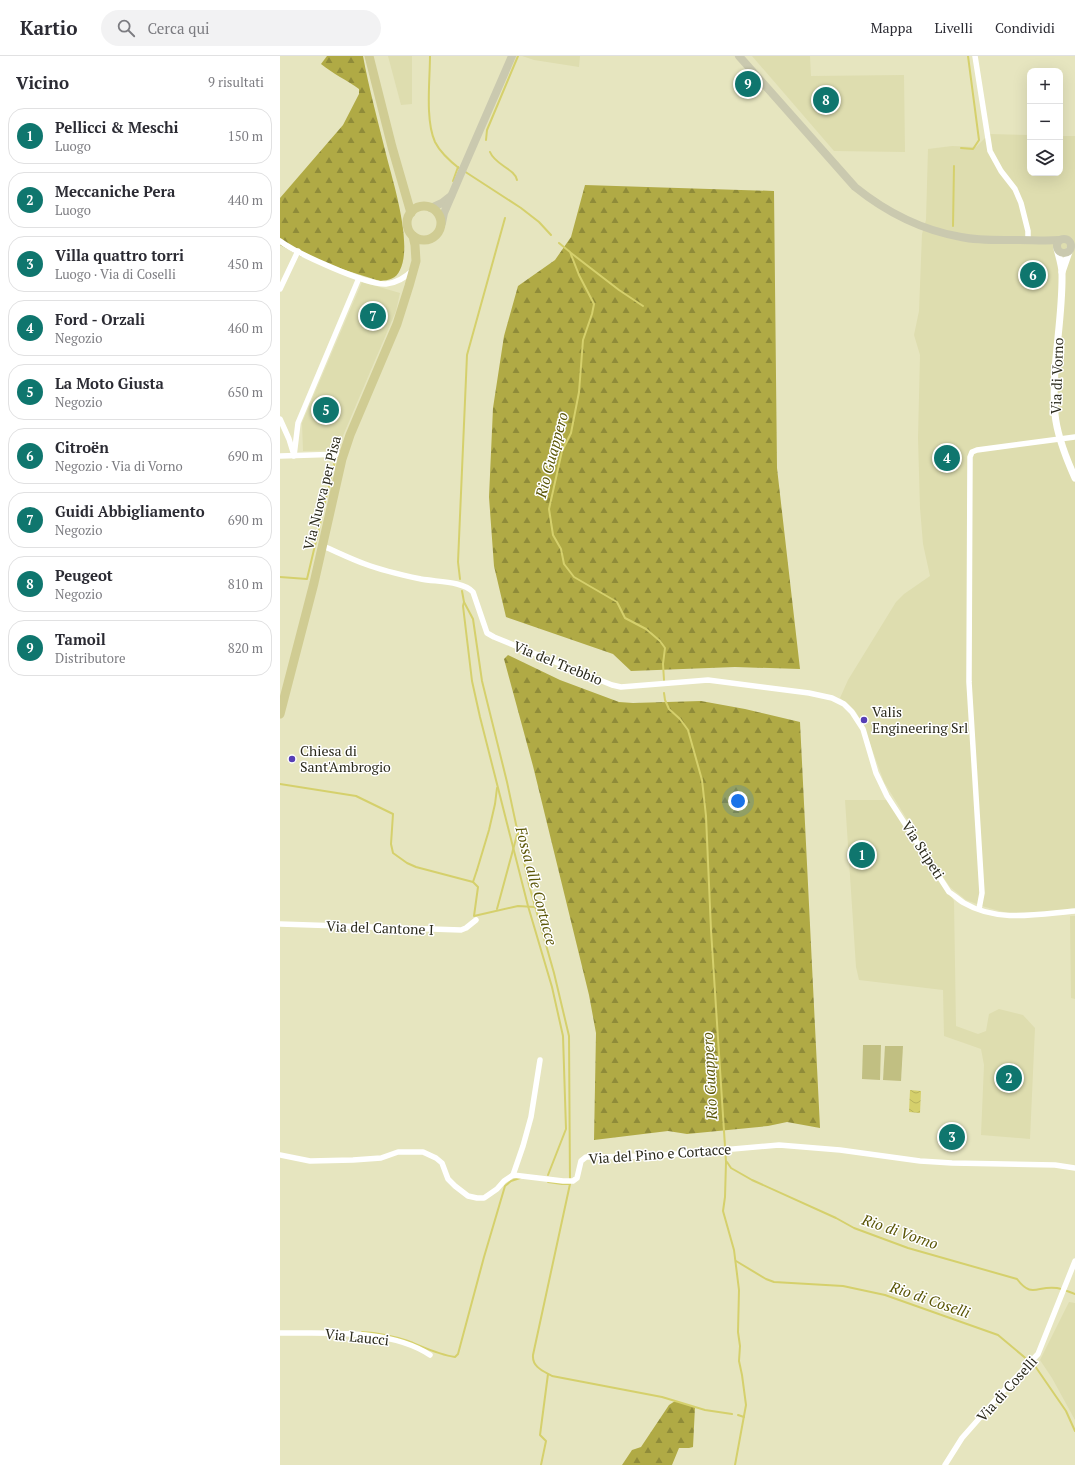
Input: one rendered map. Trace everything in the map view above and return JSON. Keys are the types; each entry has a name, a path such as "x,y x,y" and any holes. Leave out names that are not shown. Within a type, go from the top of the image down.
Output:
{"main road":[{"path":"369,56 392,147 411,212"},
{"path":"415,265 422,250 431,239 439,233 452,194 465,162 512,56"},
{"path":"739,56 855,187 874,202 899,216 939,232 962,237 986,240 1075,240"},
{"path":"403,185 412,197 440,215 442,223"},
{"path":"415,265 415,245 413,236 407,226 411,212 418,208 428,207 445,201 452,194"},
{"path":"413,236 421,240 431,239"},
{"path":"1031,240 1064,253 1072,248 1070,242 1062,240"},
{"path":"1057,249 1056,245 1062,240"},
{"name":"Via Nuova per Pisa","path":"280,714 323,546 344,454 350,435 397,324 415,265"}],"street":[{"path":"976,56 990,151 1001,171 1015,189 1021,203 1031,240"},
{"path":"280,240 332,268 378,283 390,283 407,275 415,265"},
{"name":"Via di Vorno","path":"1062,272 1072,248"},
{"name":"Via di Vorno","path":"1057,249 1062,272 1055,380 1055,413 1060,440 1075,478"},
{"path":"280,289 298,251"},
{"path":"294,456 298,423 359,278"},
{"path":"280,419 289,439 294,456"},
{"path":"979,909 982,893 969,682 970,457 972,452 977,450 1075,438"},
{"path":"280,456 344,454"},
{"name":"Via del Trebbio","path":"323,546 378,568 421,579 461,585 469,588 473,592 487,633 528,652 612,685 621,687 708,680 809,693 832,698"},
{"name":"Via Stipeti","path":"832,698 844,704 859,722 863,729 876,773 888,796 949,892 964,903 979,909 1012,916 1075,911"},
{"name":"Via del Cantone I","path":"280,924 461,930 476,920"},
{"path":"280,1155 310,1161 381,1158 398,1152 423,1152 436,1158 442,1163 448,1179 468,1196 484,1198 497,1189 512,1175 523,1146 531,1118 540,1060"},
{"name":"Via del Pino e Cortacce","path":"512,1175 571,1181 577,1178 581,1161 586,1158 654,1156 779,1145 952,1163 1055,1165 1075,1168"},
{"name":"Via di Coselli","path":"945,1465 962,1438 1038,1354 1075,1261"},
{"name":"Via Laucci","path":"280,1333 351,1334 375,1336 400,1342 430,1355"}],"shaded area":[{"path":"388,56 412,56 412,104 401,105"},
{"path":"522,56 580,56 579,67 534,60"},
{"path":"752,56 810,56 811,76 904,75 905,152 834,151"},
{"path":"989,134 1027,135 1027,176 1063,176 1063,136 1075,136 1075,909 1011,914 966,900 950,887 884,782 864,727 856,712 840,698 848,680 896,602 904,594 930,576 923,544 920,508 918,438 920,355 914,335 919,311 922,234 926,220 928,149 952,146 976,147"},
{"path":"362,282 400,293 396,311 339,448 336,450 303,451 302,423"},
{"path":"845,800 887,800 954,901 956,1026 978,1034 986,1031 989,1014 999,1009 1023,1015 1035,1028 1030,1139 981,1135 984,1065 981,1049 944,1036 943,990 859,980 856,967"},
{"path":"1070,916 1075,916 1075,999 1071,998"},
{"path":"863,1045 881,1045 880,1080 862,1079"},
{"path":"885,1046 903,1046 901,1081 883,1080"},
{"path":"1069,1302 1075,1303 1075,1420 1052,1378 1040,1360"}],"green space":[{"path":"327,56 363,56 397,196 403,229 403,259 400,270 394,277 389,279 380,281 300,256 280,245 280,198 343,125 359,94 359,89 321,64"},
{"path":"585,185 774,191 777,468 800,669 735,667 631,671 613,654 506,617 494,566 489,497 493,408 504,336 518,286 555,260 571,237"},
{"path":"508,655 560,680 619,702 701,701 745,709 800,722 820,1128 787,1122 768,1126 687,1134 668,1131 594,1140 596,1033 589,995 533,766 504,659"},
{"path":"675,1401 695,1407 693,1447 679,1448 672,1465 622,1465 632,1450 641,1447 669,1405"}],"water":[{"path":"910,1090 921,1091 920,1113 909,1112"}],"waterway":[{"name":"Rio Guappero","path":"430,56 429,111 432,133 435,142 440,149 449,160 460,169"},
{"path":"486,140 487,130 518,56"},
{"path":"961,148 973,149 979,140 968,56"},
{"path":"490,152 496,160 513,173 517,180"},
{"path":"953,226 954,166"},
{"path":"453,181 458,167"},
{"name":"Rio Guappero","path":"464,171 521,208 539,222 551,235"},
{"path":"460,579 458,562 467,355 505,218"},
{"name":"Rio Guappero","path":"559,243 570,252 579,275 594,304 583,340 579,392 571,433 562,451 549,509 553,535 561,549 564,564 574,577 617,602 625,618 646,629 660,641 665,648 663,664 664,680"},
{"path":"571,253 619,290 643,306"},
{"path":"323,510 335,461"},
{"path":"280,577 307,579 321,520"},
{"path":"462,591 464,602 473,619 482,681 507,782 529,885 554,973 569,1036 570,1184 533,1355 534,1363 536,1366 552,1376 662,1397 705,1410 732,1414"},
{"name":"Fossa alle Cortacce","path":"464,602 463,606 472,681 480,717 528,906 552,987 563,1036 566,1129 548,1175"},
{"name":"Rio Guappero","path":"664,693 669,709 680,719 688,730 702,780 706,816 711,930 726,1162 723,1211 734,1250 739,1290 739,1361 746,1405 735,1465"},
{"path":"280,784 356,796 393,814 391,844 393,853 407,863 416,867 473,882 478,887 474,916 518,906 535,907"},
{"path":"477,870 489,830 497,788"},
{"path":"497,909 517,835"},
{"path":"473,882 477,870"},
{"name":"Rio di Vorno","path":"727,1162 731,1168 752,1180 836,1218 854,1228 908,1248 1017,1279 1022,1285 1031,1290 1057,1288 1075,1294"},
{"path":"362,1332 397,1338 437,1353 455,1357 458,1354 505,1186 511,1181 520,1178"},
{"path":"548,1182 570,1184"},
{"name":"Rio di Coselli","path":"736,1261 766,1279 774,1282 843,1286 885,1295 998,1335 1035,1366 1066,1411 1075,1431"},
{"path":"541,1465 546,1441 540,1435 548,1374"},
{"name":"Rio Guappero","path":"738,1415 744,1417"}],"place":[{"name":"Tamoil","path":"748,84"},
{"name":"Peugeot","path":"826,100"},
{"name":"Citroën","path":"1033,275"},
{"name":"Guidi Abbigliamento","path":"373,316"},
{"name":"La Moto Giusta","path":"326,410"},
{"name":"Ford - Orzali","path":"947,458"},
{"name":"Valis Engineering Srl","path":"864,720"},
{"name":"Chiesa di Sant'Ambrogio","path":"292,759"},
{"name":"Pellicci & Meschi","path":"862,855"},
{"name":"Meccaniche Pera","path":"1009,1078"},
{"name":"Villa quattro torri","path":"952,1137"}]}
